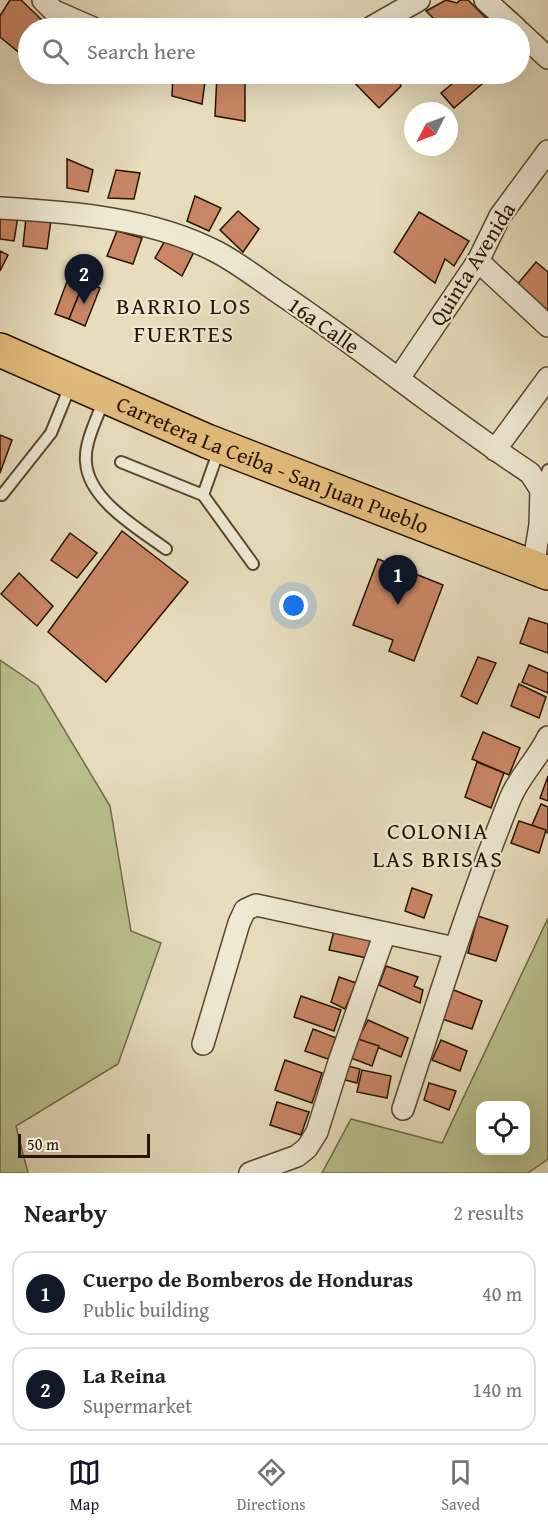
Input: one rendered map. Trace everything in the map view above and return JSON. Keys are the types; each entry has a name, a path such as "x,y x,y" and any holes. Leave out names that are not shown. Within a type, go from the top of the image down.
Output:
{"main road":[{"name":"Carretera La Ceiba - San Juan Pueblo","path":"0,350 220,446 541,570"}],"street":[{"path":"43,0 54,11 70,18"},
{"path":"387,18 418,0"},
{"path":"485,0 505,18"},
{"path":"530,42 548,58"},
{"name":"Quinta Avenida","path":"399,378 478,261 500,216 548,152"},
{"name":"16a Calle","path":"0,208 53,211 130,222 173,234 218,252 399,378 495,450 544,480 540,525 541,570"},
{"path":"478,261 548,326"},
{"path":"495,450 548,378"},
{"path":"403,1110 455,948 511,796 528,765 548,737"},
{"path":"203,1044 245,910 256,905 455,948"},
{"path":"250,1173 297,1156 307,1148 317,1132 339,1062 385,933"}],"lane":[{"path":"2,495 51,433 72,381"},
{"path":"105,396 85,463 95,487 112,510 166,549"},
{"path":"203,495 220,446"},
{"path":"121,462 203,495 253,564"}],"green space":[{"path":"0,660 38,686 110,806 131,931 161,943 118,1064 16,1126 28,1173 0,1173"},
{"path":"548,918 548,1159 528,1173 322,1173 351,1119 442,1143"}],"building":[{"path":"10,0 21,0 40,18 18,18 18,52 0,37 0,16"},
{"path":"446,0 457,3 460,0 468,0 486,18 433,18 426,11"},
{"path":"173,84 205,84 202,104 172,96"},
{"path":"217,84 245,84 245,121 215,116"},
{"path":"356,84 400,84 401,86 379,108"},
{"path":"452,84 482,84 458,105 458,102 449,102 441,93"},
{"path":"67,159 93,170 88,192 67,188"},
{"path":"116,170 140,173 134,199 108,198"},
{"path":"195,196 221,208 209,231 187,221"},
{"path":"238,211 259,229 243,252 220,230"},
{"path":"419,212 469,241 454,266 445,259 435,283 394,252"},
{"path":"0,216 18,216 14,241 0,239"},
{"path":"26,218 51,220 47,249 23,246"},
{"path":"117,231 142,238 133,264 107,256"},
{"path":"166,239 194,252 182,276 155,258"},
{"path":"0,251 8,255 0,271"},
{"path":"536,262 548,272 548,313 516,286"},
{"path":"69,276 84,282 69,319 55,314"},
{"path":"84,282 100,288 85,326 69,319"},
{"path":"0,435 12,440 0,473"},
{"path":"122,531 188,582 106,682 48,632"},
{"path":"70,533 97,553 77,578 51,560"},
{"path":"378,559 443,585 414,661 389,651 393,640 353,625"},
{"path":"19,573 53,606 37,626 1,594"},
{"path":"529,618 548,624 548,653 520,643"},
{"path":"478,657 496,663 477,704 461,696"},
{"path":"529,665 548,673 548,693 522,682"},
{"path":"519,684 546,697 539,718 511,706"},
{"path":"483,732 520,748 509,775 472,759"},
{"path":"477,762 504,773 491,808 465,797"},
{"path":"548,776 548,801 540,798"},
{"path":"541,804 548,807 548,833 532,825"},
{"path":"519,821 546,830 539,853 511,843"},
{"path":"412,888 432,895 424,918 405,911"},
{"path":"478,916 508,926 496,961 468,953"},
{"path":"334,931 372,939 367,958 329,950"},
{"path":"386,966 418,977 414,986 423,990 420,1003 379,985"},
{"path":"339,977 356,983 345,1009 331,1002"},
{"path":"451,989 482,1001 472,1029 442,1019"},
{"path":"301,996 341,1010 334,1031 294,1017"},
{"path":"368,1020 408,1038 401,1057 358,1039"},
{"path":"313,1029 336,1038 328,1059 305,1051"},
{"path":"358,1039 379,1046 372,1066 351,1058"},
{"path":"441,1040 467,1051 460,1071 432,1060"},
{"path":"285,1060 322,1073 312,1103 275,1090"},
{"path":"348,1066 360,1069 357,1083 345,1080"},
{"path":"362,1070 391,1076 387,1098 357,1092"},
{"path":"429,1083 456,1091 449,1110 424,1100"},
{"path":"277,1102 309,1112 301,1135 270,1125"}],"place":[{"name":"La Reina","path":"84,304"},
{"name":"Cuerpo de Bomberos de Honduras","path":"398,605"}],"district":[{"name":"BARRIO LOS FUERTES","path":"184,320"},
{"name":"COLONIA LAS BRISAS","path":"438,845"}]}
